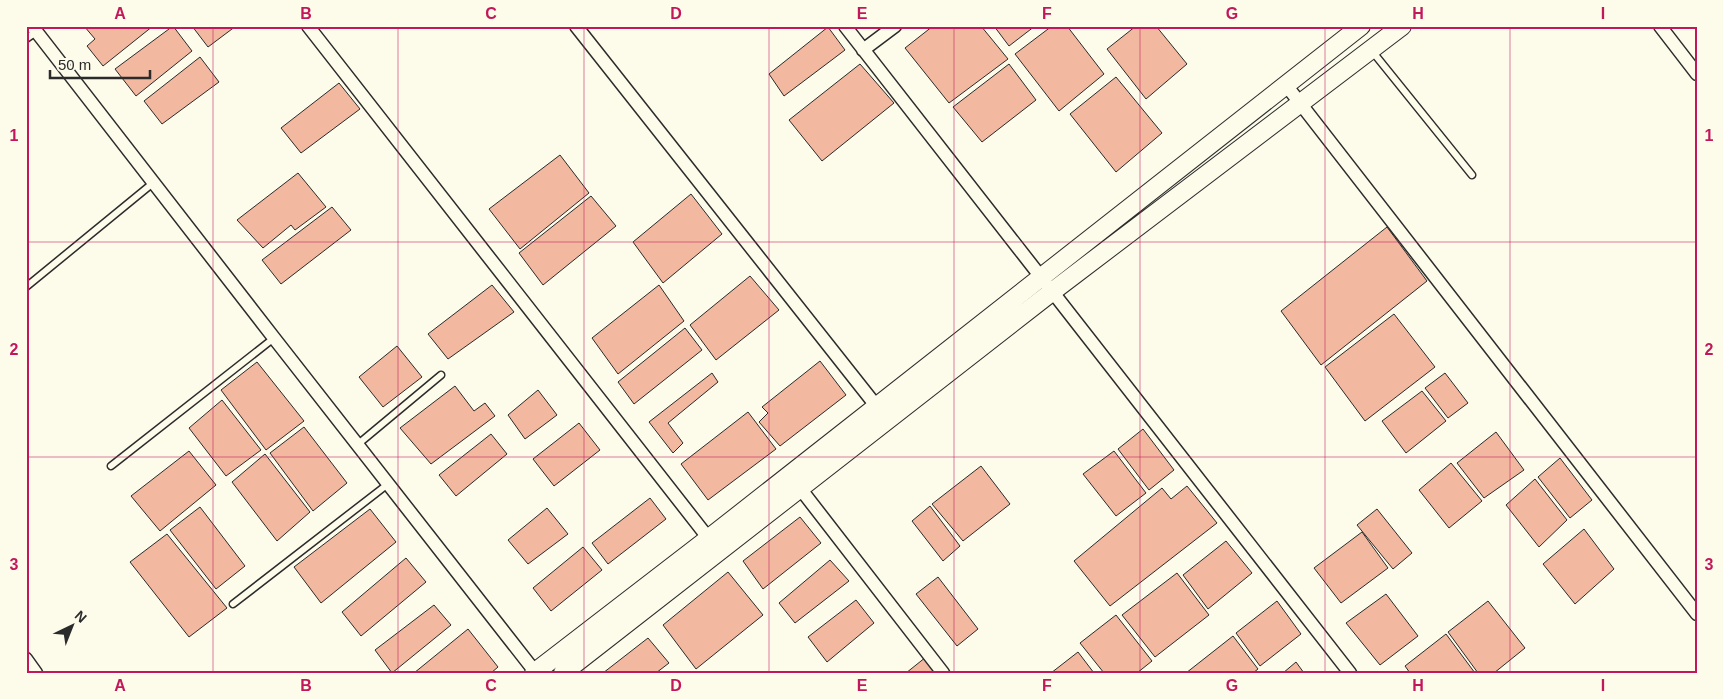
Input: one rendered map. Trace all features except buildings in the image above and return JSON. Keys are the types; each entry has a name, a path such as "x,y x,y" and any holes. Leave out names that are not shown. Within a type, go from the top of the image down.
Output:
{"main road":[{"path":"882,414 1042,277 1361,26"},
{"path":"562,673 714,546 882,414 1053,291 1402,26"},
{"path":"1241,120 1255,138"},
{"path":"535,672 714,546"}],"street":[{"path":"308,26 714,546"},
{"path":"576,26 882,414"},
{"path":"844,26 1350,673"},
{"path":"863,50 895,26"},
{"path":"1660,26 1697,74"},
{"path":"31,32 153,183 535,672"},
{"path":"1286,85 1697,614"},
{"path":"795,482 943,673"},
{"path":"26,660 36,673"}],"lane":[{"path":"1371,50 1472,174"},
{"path":"26,287 153,183"},
{"path":"111,466 274,338"},
{"path":"357,445 441,376"},
{"path":"234,604 388,484"}]}
